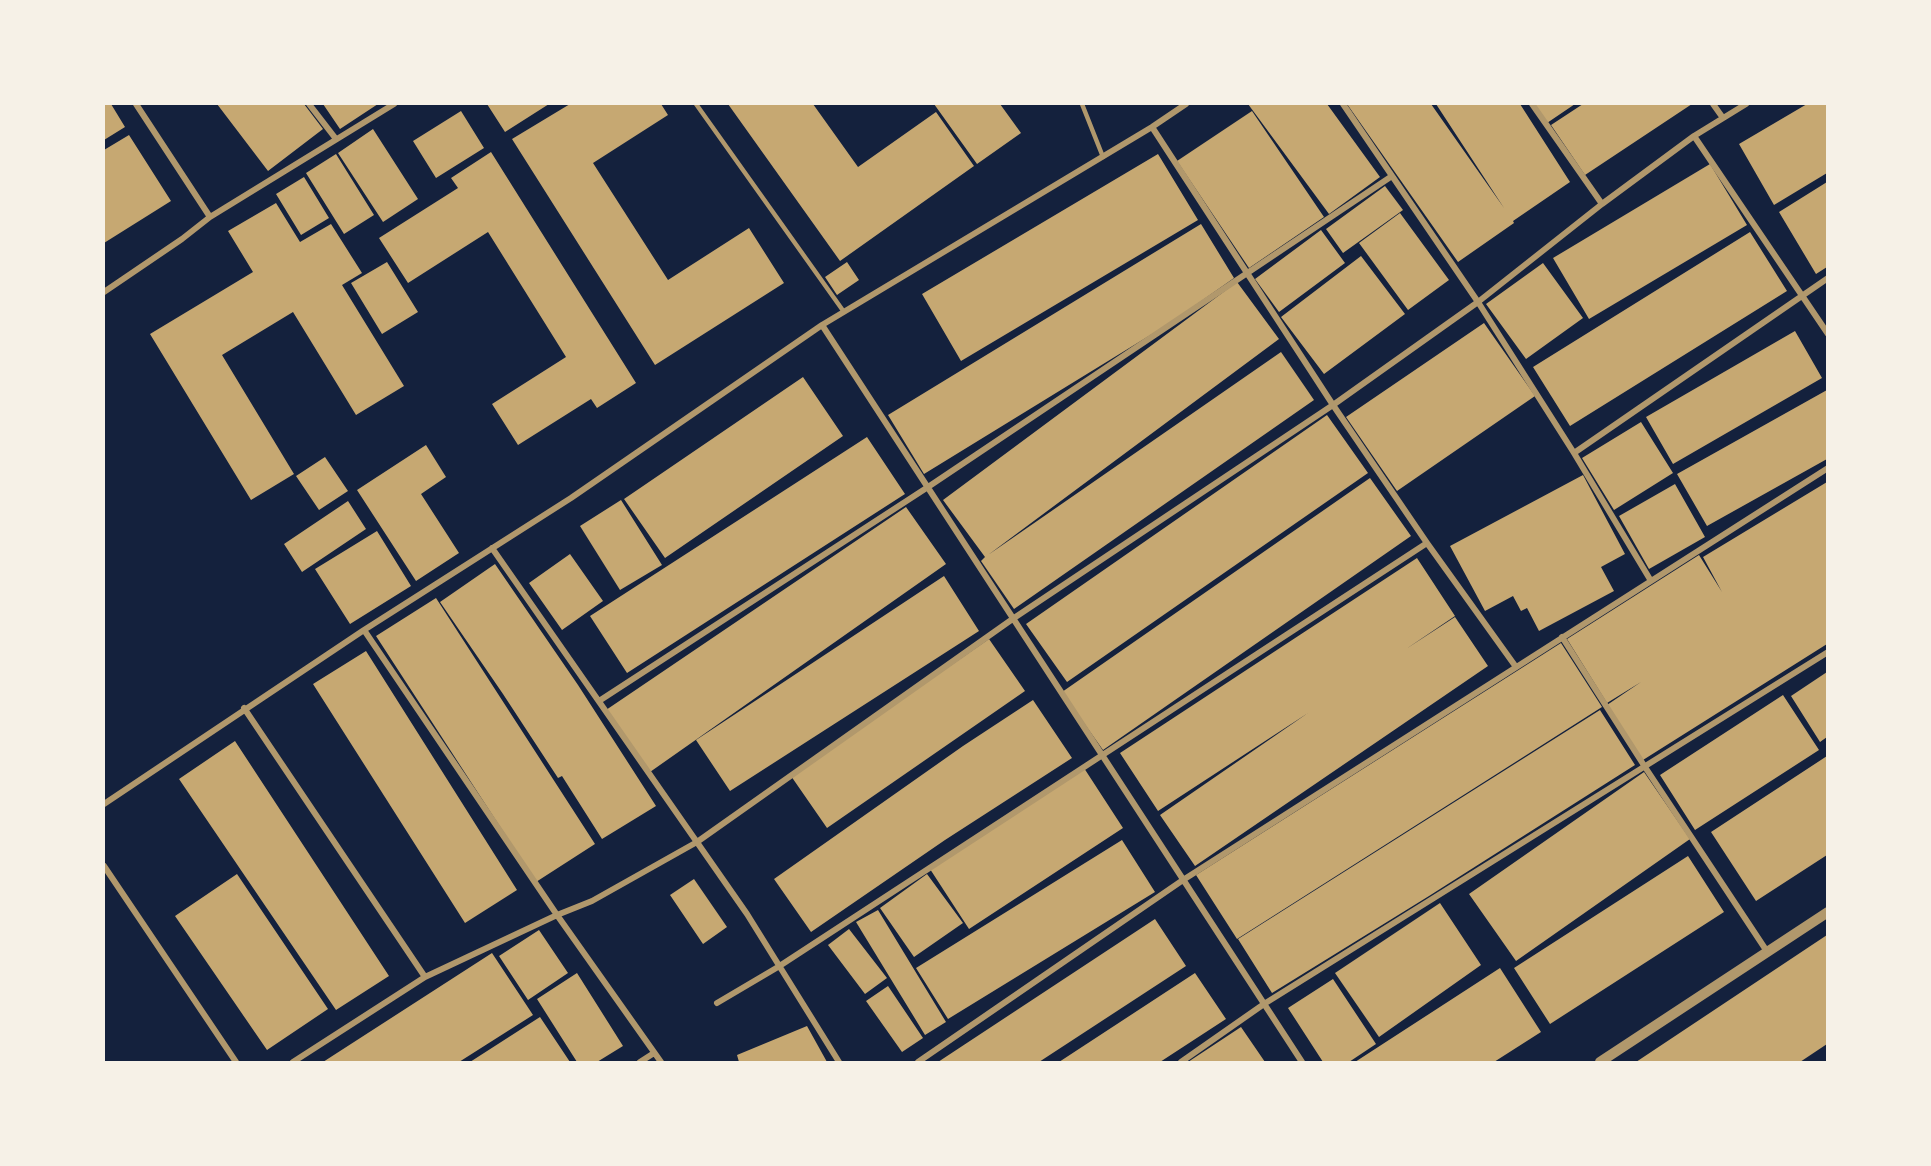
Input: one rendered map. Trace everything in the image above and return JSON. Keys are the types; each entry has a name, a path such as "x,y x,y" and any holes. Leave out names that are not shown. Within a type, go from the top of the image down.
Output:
{"street":[{"path":"136,104 210,217"},
{"path":"309,104 336,139"},
{"path":"104,292 173,246 210,217 394,104"},
{"path":"104,804 244,708 571,498 822,325 1103,157 1186,104"},
{"path":"1343,104 1478,302 1574,453 1651,581"},
{"path":"1532,104 1602,204"},
{"path":"1713,104 1723,118"},
{"path":"293,1062 425,977 592,901 697,842 1014,618 1333,405 1478,302 1602,204 1694,136 1746,104"},
{"path":"1152,127 1333,405 1427,543 1516,667"},
{"path":"1694,136 1827,334"},
{"path":"599,701 928,487 1392,176"},
{"path":"1574,453 1827,278"},
{"path":"822,325 1302,1062"},
{"path":"918,1062 1183,880 1827,468"},
{"path":"717,1004 778,967 1427,543"},
{"path":"492,548 747,914 839,1062"},
{"path":"364,630 557,915 661,1062"},
{"path":"1562,637 1644,767 1768,952"},
{"path":"1181,1062 1264,1004 1827,652"},
{"path":"244,708 425,977"},
{"path":"104,866 236,1062"},
{"path":"1600,1062 1827,912"},
{"path":"640,1062 654,1053"}],"lane":[{"path":"696,104 844,312"},
{"path":"1082,104 1103,157"}],"building":[{"path":"104,104 111,104 125,127 104,140"},
{"path":"217,104 304,104 323,129 268,171"},
{"path":"323,104 378,104 340,129"},
{"path":"487,104 549,104 505,132"},
{"path":"570,104 661,104 668,115 593,163 668,280 749,228 784,283 655,365 512,139"},
{"path":"728,104 813,104 858,167 936,112 974,166 840,261"},
{"path":"934,104 1000,104 1021,133 977,164"},
{"path":"1248,104 1327,104 1380,177 1329,214"},
{"path":"1347,104 1431,104 1504,208 1436,104 1520,104 1570,182 1458,262"},
{"path":"1534,104 1575,104 1547,123"},
{"path":"1583,104 1692,104 1585,175 1551,125"},
{"path":"1807,104 1827,104 1827,173 1774,205 1739,144"},
{"path":"461,111 484,148 436,178 413,141"},
{"path":"1252,111 1324,217 1249,268 1177,161"},
{"path":"373,129 418,199 383,222 338,153"},
{"path":"129,135 171,201 104,243 104,150"},
{"path":"491,152 636,383 597,408 591,399 518,445 492,404 566,357 488,232 408,283 379,238 458,188 451,178"},
{"path":"336,154 374,215 344,234 306,173"},
{"path":"1158,154 1198,220 961,361 922,294"},
{"path":"1710,164 1747,225 1589,319 1553,258"},
{"path":"304,177 329,218 301,235 276,194"},
{"path":"1827,182 1827,267 1816,274 1779,212"},
{"path":"1385,186 1403,210 1343,253 1326,229"},
{"path":"276,203 300,242 331,224 362,273 342,285 404,386 356,415 293,312 222,355 294,474 251,500 150,334 253,272 228,231"},
{"path":"1400,213 1449,280 1408,310 1359,243"},
{"path":"1201,224 1234,278 1170,323 924,474 888,415"},
{"path":"1321,230 1345,263 1279,312 1255,279"},
{"path":"1750,232 1787,291 1570,426 1533,367"},
{"path":"1361,256 1405,314 1324,374 1281,317"},
{"path":"387,262 418,312 382,334 351,283"},
{"path":"847,262 859,280 837,295 825,277"},
{"path":"1543,263 1583,318 1526,359 1486,304"},
{"path":"1237,282 1279,339 988,555 1281,352 1314,400 1014,609 981,561 985,557 943,500"},
{"path":"1484,323 1535,396 1397,491 1346,417"},
{"path":"1795,331 1822,378 1673,464 1646,417"},
{"path":"803,377 843,436 665,558 624,499"},
{"path":"1827,390 1827,459 1707,526 1677,474"},
{"path":"1327,415 1368,473 1067,682 1026,624"},
{"path":"1641,422 1673,473 1614,510 1582,458"},
{"path":"867,437 905,494 627,673 590,616"},
{"path":"426,445 446,477 421,494 459,553 416,581 357,490"},
{"path":"325,457 348,491 319,510 296,476"},
{"path":"1583,475 1625,554 1601,567 1614,591 1539,631 1527,608 1521,611 1513,596 1485,611 1450,546"},
{"path":"1370,478 1411,536 1103,750 1062,692"},
{"path":"1827,482 1827,644 1643,760 1607,705 1641,682 1607,703 1567,639 1699,555 1722,592 1703,557"},
{"path":"1675,484 1705,537 1649,569 1619,516"},
{"path":"621,500 662,565 620,590 580,526"},
{"path":"348,501 366,529 302,572 284,544"},
{"path":"906,507 946,564 650,772 606,710"},
{"path":"377,531 411,586 350,624 315,569"},
{"path":"570,554 603,601 562,630 529,583"},
{"path":"1417,558 1455,616 1406,649 1455,617 1488,666 1195,866 1160,815 1308,713 1158,811 1120,753"},
{"path":"495,564 578,685 656,806 602,839 562,776 558,778 440,602"},
{"path":"944,576 979,631 730,791 696,740"},
{"path":"436,598 595,844 536,882 376,636"},
{"path":"989,639 1025,691 827,828 791,776"},
{"path":"1561,643 1602,707 1237,939 1196,875"},
{"path":"366,651 517,890 465,923 313,684"},
{"path":"1827,672 1827,737 1820,742 1791,696"},
{"path":"1783,695 1819,750 1695,830 1660,775"},
{"path":"1033,700 1072,758 945,840 811,932 774,879 963,746"},
{"path":"1600,710 1635,765 1272,993 1238,939"},
{"path":"235,741 389,976 336,1010 179,779"},
{"path":"1827,756 1827,855 1756,901 1711,832"},
{"path":"1084,768 1123,828 969,929 930,869"},
{"path":"1644,772 1690,839 1516,961 1469,894"},
{"path":"1122,840 1155,892 948,1019 916,968"},
{"path":"1688,856 1724,912 1550,1024 1514,968"},
{"path":"237,874 328,1009 267,1050 175,916"},
{"path":"927,874 963,923 914,957 880,908"},
{"path":"694,879 727,927 703,944 670,895"},
{"path":"1440,903 1481,965 1379,1037 1335,973"},
{"path":"878,910 946,1022 925,1035 856,922"},
{"path":"1155,919 1186,966 1039,1062 938,1062"},
{"path":"849,929 887,978 865,994 828,945"},
{"path":"539,930 568,973 528,1000 499,956"},
{"path":"1827,935 1827,1044 1800,1062 1636,1062"},
{"path":"492,953 533,1015 459,1062 323,1062"},
{"path":"1500,968 1541,1032 1494,1062 1355,1062"},
{"path":"577,973 623,1046 597,1062 577,1062 537,999"},
{"path":"1195,973 1226,1019 1160,1062 1059,1062"},
{"path":"1333,979 1376,1044 1349,1062 1323,1062 1288,1008"},
{"path":"888,986 923,1038 902,1052 866,1001"},
{"path":"540,1017 570,1062 470,1062"},
{"path":"807,1026 827,1062 739,1062 737,1055"},
{"path":"1241,1027 1265,1062 1188,1062"}]}
